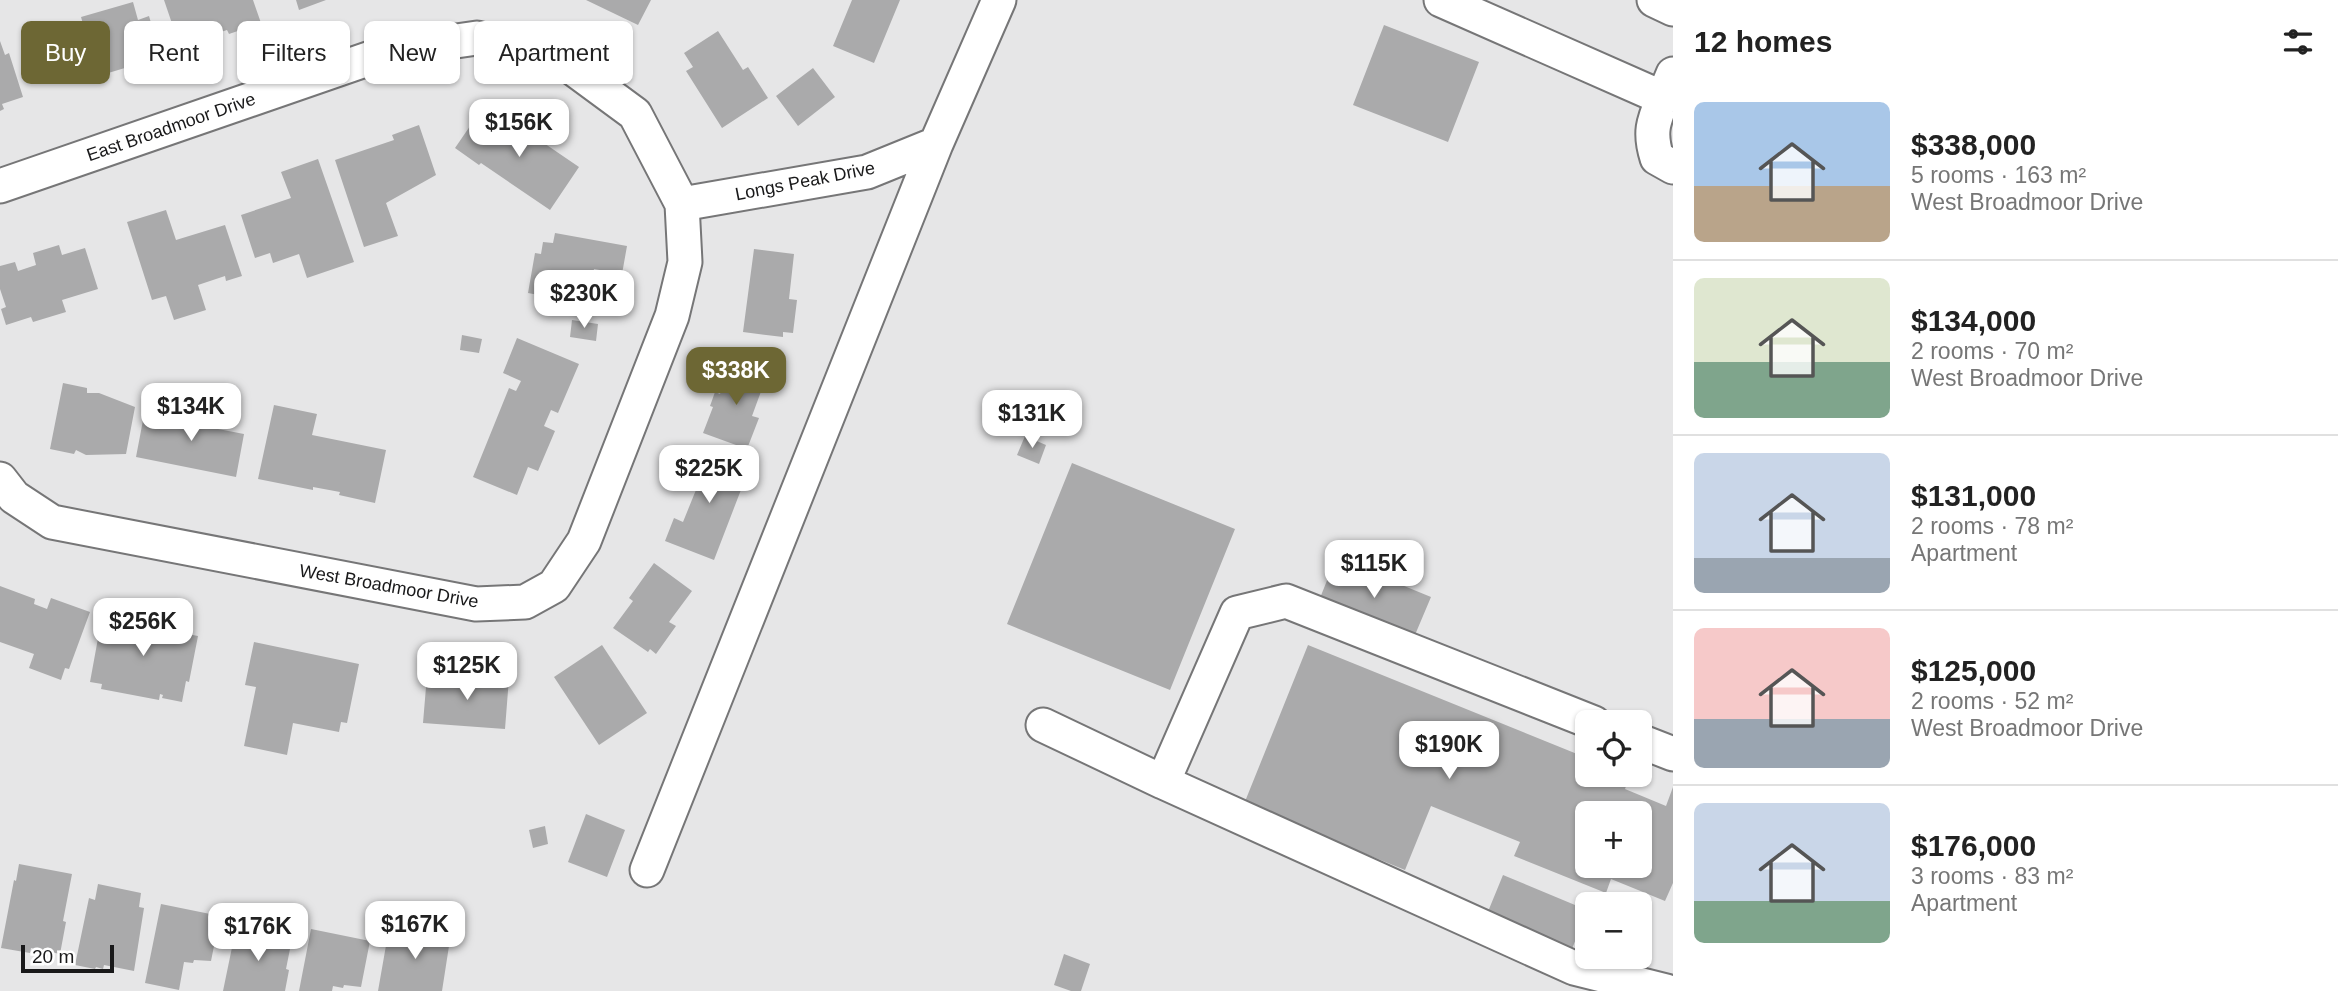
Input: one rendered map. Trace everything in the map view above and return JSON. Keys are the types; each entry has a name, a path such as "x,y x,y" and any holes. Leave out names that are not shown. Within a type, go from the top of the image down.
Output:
{"street":[{"path":"647,870 936,144 999,0"},
{"path":"1441,0 1668,86 1653,124 1651,141 1657,158 1673,167"},
{"path":"1654,0 1673,9"},
{"name":"East Broadmoor Drive","path":"0,186 394,50 477,38 559,58 635,114 682,204"},
{"name":"Longs Peak Drive","path":"682,204 867,172 936,144"},
{"name":"West Broadmoor Drive","path":"0,480 14,497 52,522 476,604 525,602 554,586 584,541 672,316 685,262 682,204"},
{"path":"1163,782 1237,613 1286,601 1575,715"},
{"path":"1043,725 1574,968 1666,991"},
{"path":"1652,746 1673,754"}],"building":[{"path":"164,0 253,0 260,21 237,21 237,31 229,34 227,30 223,31 223,21 171,21"},
{"path":"296,0 326,0 299,10"},
{"path":"586,0 651,0 638,25"},
{"path":"852,0 900,0 874,63 833,46"},
{"path":"133,2 138,20 149,16 150,21 124,21 124,68 110,72 110,21 82,21 81,17"},
{"path":"1384,25 1479,62 1448,142 1353,105"},
{"path":"718,31 743,70 748,67 768,98 722,128 686,71 693,67 684,53"},
{"path":"0,41 5,55 9,53 23,97 2,104 4,109 0,111"},
{"path":"813,68 835,97 798,126 776,96"},
{"path":"479,113 507,131 513,122 579,167 550,210 455,148"},
{"path":"419,125 436,175 386,203 398,236 364,247 335,160 394,140 392,135"},
{"path":"318,159 354,262 307,278 299,254 273,263 270,253 255,258 241,215 291,198 281,172"},
{"path":"166,210 176,240 225,225 242,276 226,281 225,276 198,285 206,310 174,320 166,296 152,300 127,222"},
{"path":"555,233 627,246 622,274 594,269 587,309 543,301 544,296 528,293 535,253 541,254 543,242 553,243"},
{"path":"59,245 62,255 85,248 98,289 62,300 66,312 33,322 31,317 6,325 1,309 6,307 0,289 0,266 15,262 18,271 36,265 33,253"},
{"path":"754,249 794,254 789,299 797,300 793,333 783,332 783,337 743,332"},
{"path":"572,320 598,324 596,341 570,337"},
{"path":"462,335 482,339 479,353 460,350"},
{"path":"517,338 579,364 558,413 551,410 544,426 555,431 538,471 528,467 517,495 473,477 509,388 516,391 521,381 503,373"},
{"path":"731,362 767,375 752,416 759,418 747,449 703,433 713,407 710,406 715,392 720,394"},
{"path":"63,383 87,388 87,393 99,393 135,407 126,454 86,455 76,450 74,454 50,449"},
{"path":"274,405 317,414 312,435 386,450 375,503 339,495 340,492 313,487 313,490 258,479"},
{"path":"182,408 215,415 213,428 244,434 236,477 136,457 144,415 179,422"},
{"path":"1025,436 1046,445 1039,464 1017,455"},
{"path":"695,449 749,469 714,560 665,541 674,518 683,522 700,480 685,474"},
{"path":"1072,463 1235,529 1170,690 1007,624"},
{"path":"1336,558 1431,597 1412,642 1318,603"},
{"path":"654,563 692,591 669,622 676,626 656,654 650,649 648,652 613,628 633,601 629,598"},
{"path":"0,586 35,599 34,604 47,609 51,598 90,612 69,669 65,668 61,680 29,668 34,654 0,642"},
{"path":"103,611 168,624 166,630 198,636 182,702 162,698 163,695 160,694 159,700 101,689 102,684 90,682"},
{"path":"254,642 359,664 347,723 341,722 339,732 293,723 287,755 244,746 256,687 245,685"},
{"path":"602,645 647,713 599,745 554,677"},
{"path":"1308,645 1575,753 1575,787 1626,787 1625,789 1666,806 1673,787 1673,883 1665,901 1652,896 1652,892 1643,892 1611,879 1606,892 1604,892 1514,856 1520,842 1431,806 1405,870 1244,804"},
{"path":"427,675 509,678 505,729 423,723"},
{"path":"586,814 625,830 607,877 568,862"},
{"path":"545,826 548,844 533,848 529,830"},
{"path":"19,864 72,874 60,954 31,948 30,953 1,948"},
{"path":"1503,875 1575,905 1575,941 1572,949 1487,914"},
{"path":"98,884 141,893 139,907 144,908 134,971 104,965 103,969 95,969 75,965 89,898 95,900"},
{"path":"161,904 220,916 211,961 184,962 179,990 145,983"},
{"path":"416,922 442,926 439,945 449,946 442,991 378,991 388,934 414,938"},
{"path":"236,928 292,939 285,991 223,991"},
{"path":"311,929 370,941 361,987 344,985 343,988 333,986 332,991 299,991"},
{"path":"1064,954 1090,964 1081,991 1071,991 1054,985"}]}
